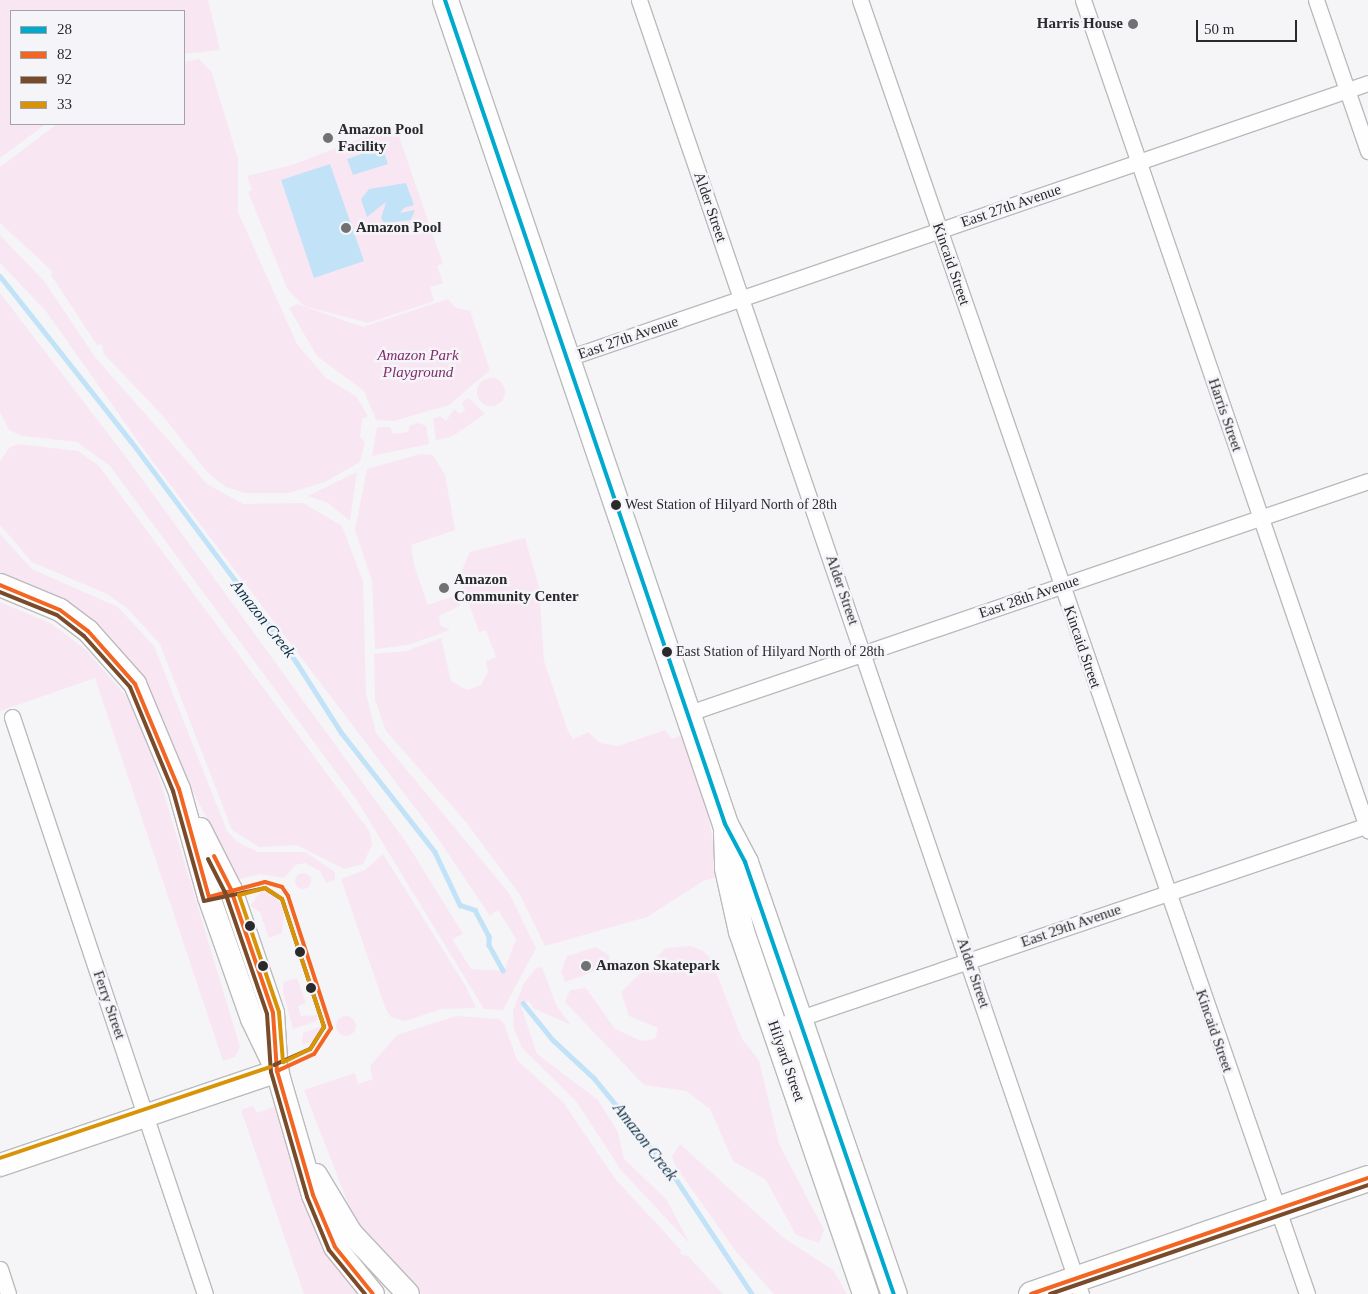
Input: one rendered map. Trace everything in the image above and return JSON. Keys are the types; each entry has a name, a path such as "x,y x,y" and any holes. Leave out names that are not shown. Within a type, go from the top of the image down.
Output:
{"main road":[{"name":"Hilyard Street","path":"447,0 725,824 745,862 894,1294"},
{"path":"0,585 60,610 114,656 153,718 179,789 209,897 252,1019 277,1071 306,1158 313,1195 335,1248 373,1294"},
{"name":"Hilyard Street","path":"725,824 734,900 774,1027 865,1294"},
{"path":"0,1165 277,1071"},
{"path":"306,1158 351,1233 408,1294"},
{"path":"1031,1294 1079,1286 1276,1210 1368,1178"}],"street":[{"name":"Alder Street","path":"639,0 1079,1286"},
{"name":"Kincaid Street","path":"860,0 1166,894 1276,1210 1308,1294"},
{"name":"Harris Street","path":"1083,0 1368,827"},
{"path":"1316,0 1368,150"},
{"name":"East 27th Avenue","path":"568,358 1368,83"},
{"name":"East 28th Avenue","path":"689,713 1368,481"},
{"name":"Ferry Street","path":"12,717 205,1294"},
{"name":"East 29th Avenue","path":"774,1027 1368,827"},
{"path":"0,1268 8,1294"}],"green space":[{"path":"0,0 208,0 220,50 185,54 185,10 10,10 10,125 45,125 0,158"},
{"path":"199,59 212,73 238,159 238,212 297,344 326,378 356,396 368,416 362,419 360,437 365,442 360,462 325,482 289,493 245,493 226,487 207,472 163,416 104,354 102,344 97,345 51,275 52,271 0,223 0,167 56,125 185,125 185,62"},
{"name":"Amazon Pool","path":"395,125 443,264 437,266 443,283 430,287 434,301 368,323 304,306 288,290 248,192 252,190 247,176 292,165"},
{"path":"0,235 44,281 95,357 207,484 243,504 303,503 342,526 363,581 366,693 376,733 509,893 536,948 503,1010 484,1009 356,799 110,466 77,442 22,436 9,430 0,412 0,293 126,457 408,845 463,934 452,939 471,969 504,971 516,939 498,910 490,916 435,834 150,458 45,310 0,263"},
{"name":"Amazon Park Playground","path":"448,299 456,308 470,311 490,370 449,405 394,421 376,420 364,391 317,356 289,308 297,304 363,327"},
{"path":"491,378 501,382 505,392 501,402 491,406 481,402 477,392 481,382"},
{"path":"469,398 485,414 451,437 436,440 433,419 440,416 446,421 454,409 460,414 465,410 462,402"},
{"path":"419,423 426,426 429,444 372,456 377,427 390,427 393,434 408,432 410,425"},
{"path":"19,444 78,451 99,466 370,832 372,845 363,864 344,869 297,845 259,847 232,830 160,644 127,608 107,594 32,562 0,525 0,461 10,447"},
{"path":"420,454 433,455 445,475 455,530 411,545 414,565 428,605 457,595 460,606 439,616 440,625 450,630 408,645 375,649 372,581 355,530 367,469"},
{"path":"357,472 350,521 328,503 308,496"},
{"path":"0,534 32,569 118,607 154,646 227,831 237,842 258,852 305,852 335,872 335,880 326,883 320,871 305,863 295,865 284,878 260,874 239,879 192,790 144,676 103,629 65,600 0,574"},
{"path":"525,538 539,587 544,661 568,731 573,739 588,732 600,743 618,746 665,730 672,739 682,735 708,815 720,876 703,881 647,917 545,946 520,895 466,822 386,731 375,700 374,654 406,651 441,638 451,681 467,690 481,685 488,672 486,661 496,657 486,630 479,632 459,576 470,552"},
{"path":"0,602 52,624 86,650 127,697 145,731 240,1047 235,1057 223,1061 95,678 0,711"},
{"path":"383,854 465,985 476,1008 442,1009 405,1021 391,1017 386,1010 341,879 365,870"},
{"path":"300,873 306,873 311,878 309,887 300,889 295,884 295,878"},
{"path":"261,891 274,893 284,910 282,933 269,938 260,912 250,906"},
{"path":"689,946 702,950 711,959 742,1039 759,1060 779,1144 824,1230 819,1243 796,1235 766,1180 733,1161 710,1109 686,1091 644,1085 565,1002 570,990 586,988 615,1029 642,1041 655,1039 658,1028 629,1016 621,992 666,948"},
{"name":"Amazon Skatepark","path":"596,947 610,956 607,967 565,982 561,971 567,956"},
{"path":"542,967 556,1005 571,1025 533,1008 529,1001 520,1003 537,1054 598,1100 618,1132 624,1159 666,1199 690,1244 621,1170 576,1101 522,1048 514,1029 513,1010 524,983 536,968"},
{"path":"297,978 306,1003 298,1006 301,1016 317,1015 317,1021 293,1029 283,991 284,982"},
{"path":"346,1016 353,1019 356,1026 353,1033 346,1036 339,1033 336,1026 339,1019"},
{"path":"456,1016 499,1019 504,1023 517,1060 563,1102 616,1180 681,1250 680,1254 688,1256 723,1294 421,1294 414,1289 367,1235 349,1206 304,1090 355,1073 358,1084 373,1079 370,1066 397,1035"},
{"path":"322,1026 314,1041 302,1044 303,1033"},
{"path":"253,1106 257,1113 274,1107 292,1159 362,1294 304,1294 241,1110"},
{"path":"680,1144 784,1238 833,1270 847,1294 774,1294 737,1253 676,1167 672,1156"}],"water":[{"path":"382,147 388,164 353,175 347,159"},
{"path":"330,164 364,261 314,278 281,180"},
{"path":"406,183 414,205 404,208 400,213 415,210 411,220 384,223 381,218 386,202 367,217 361,199 369,189"}],"waterway":[{"name":"Amazon Creek","path":"0,276 131,441 297,663 341,732 435,852 460,905 475,910 489,936 489,945 503,970"},
{"name":"Amazon Creek","path":"523,1003 553,1040 594,1078 674,1176 752,1294"}],"transit line":[{"name":"28","path":"445,0 725,824 745,862 894,1294"},
{"name":"82","path":"0,585 60,610 88,631 135,684 179,789 209,897 265,882 282,887 288,896 331,1028 314,1054 277,1071"},
{"name":"92","path":"0,592 57,615 84,636 130,687 173,791 204,901 265,888 282,899 324,1027 310,1049 274,1065"},
{"name":"82","path":"214,856 231,890 273,1013 277,1071 313,1195 335,1247 373,1294"},
{"name":"92","path":"208,859 225,892 267,1014 271,1072 307,1197 329,1250 365,1294"},
{"name":"33","path":"265,888 282,899 324,1027 310,1049 283,1062 279,1012 239,895 265,888"},
{"name":"33","path":"0,1158 270,1067"},
{"name":"82","path":"1031,1294 1368,1178"},
{"name":"92","path":"1050,1294 1368,1185"}],"place":[{"name":"Harris House","path":"1133,24"},
{"name":"Amazon Pool Facility","path":"328,138"},
{"name":"Amazon Pool","path":"346,228"},
{"name":"West Station of Hilyard North of 28th","path":"616,505"},
{"name":"Amazon Community Center","path":"444,588"},
{"name":"East Station of Hilyard North of 28th","path":"667,652"},
{"name":"Amazon Skatepark","path":"586,966"}]}
